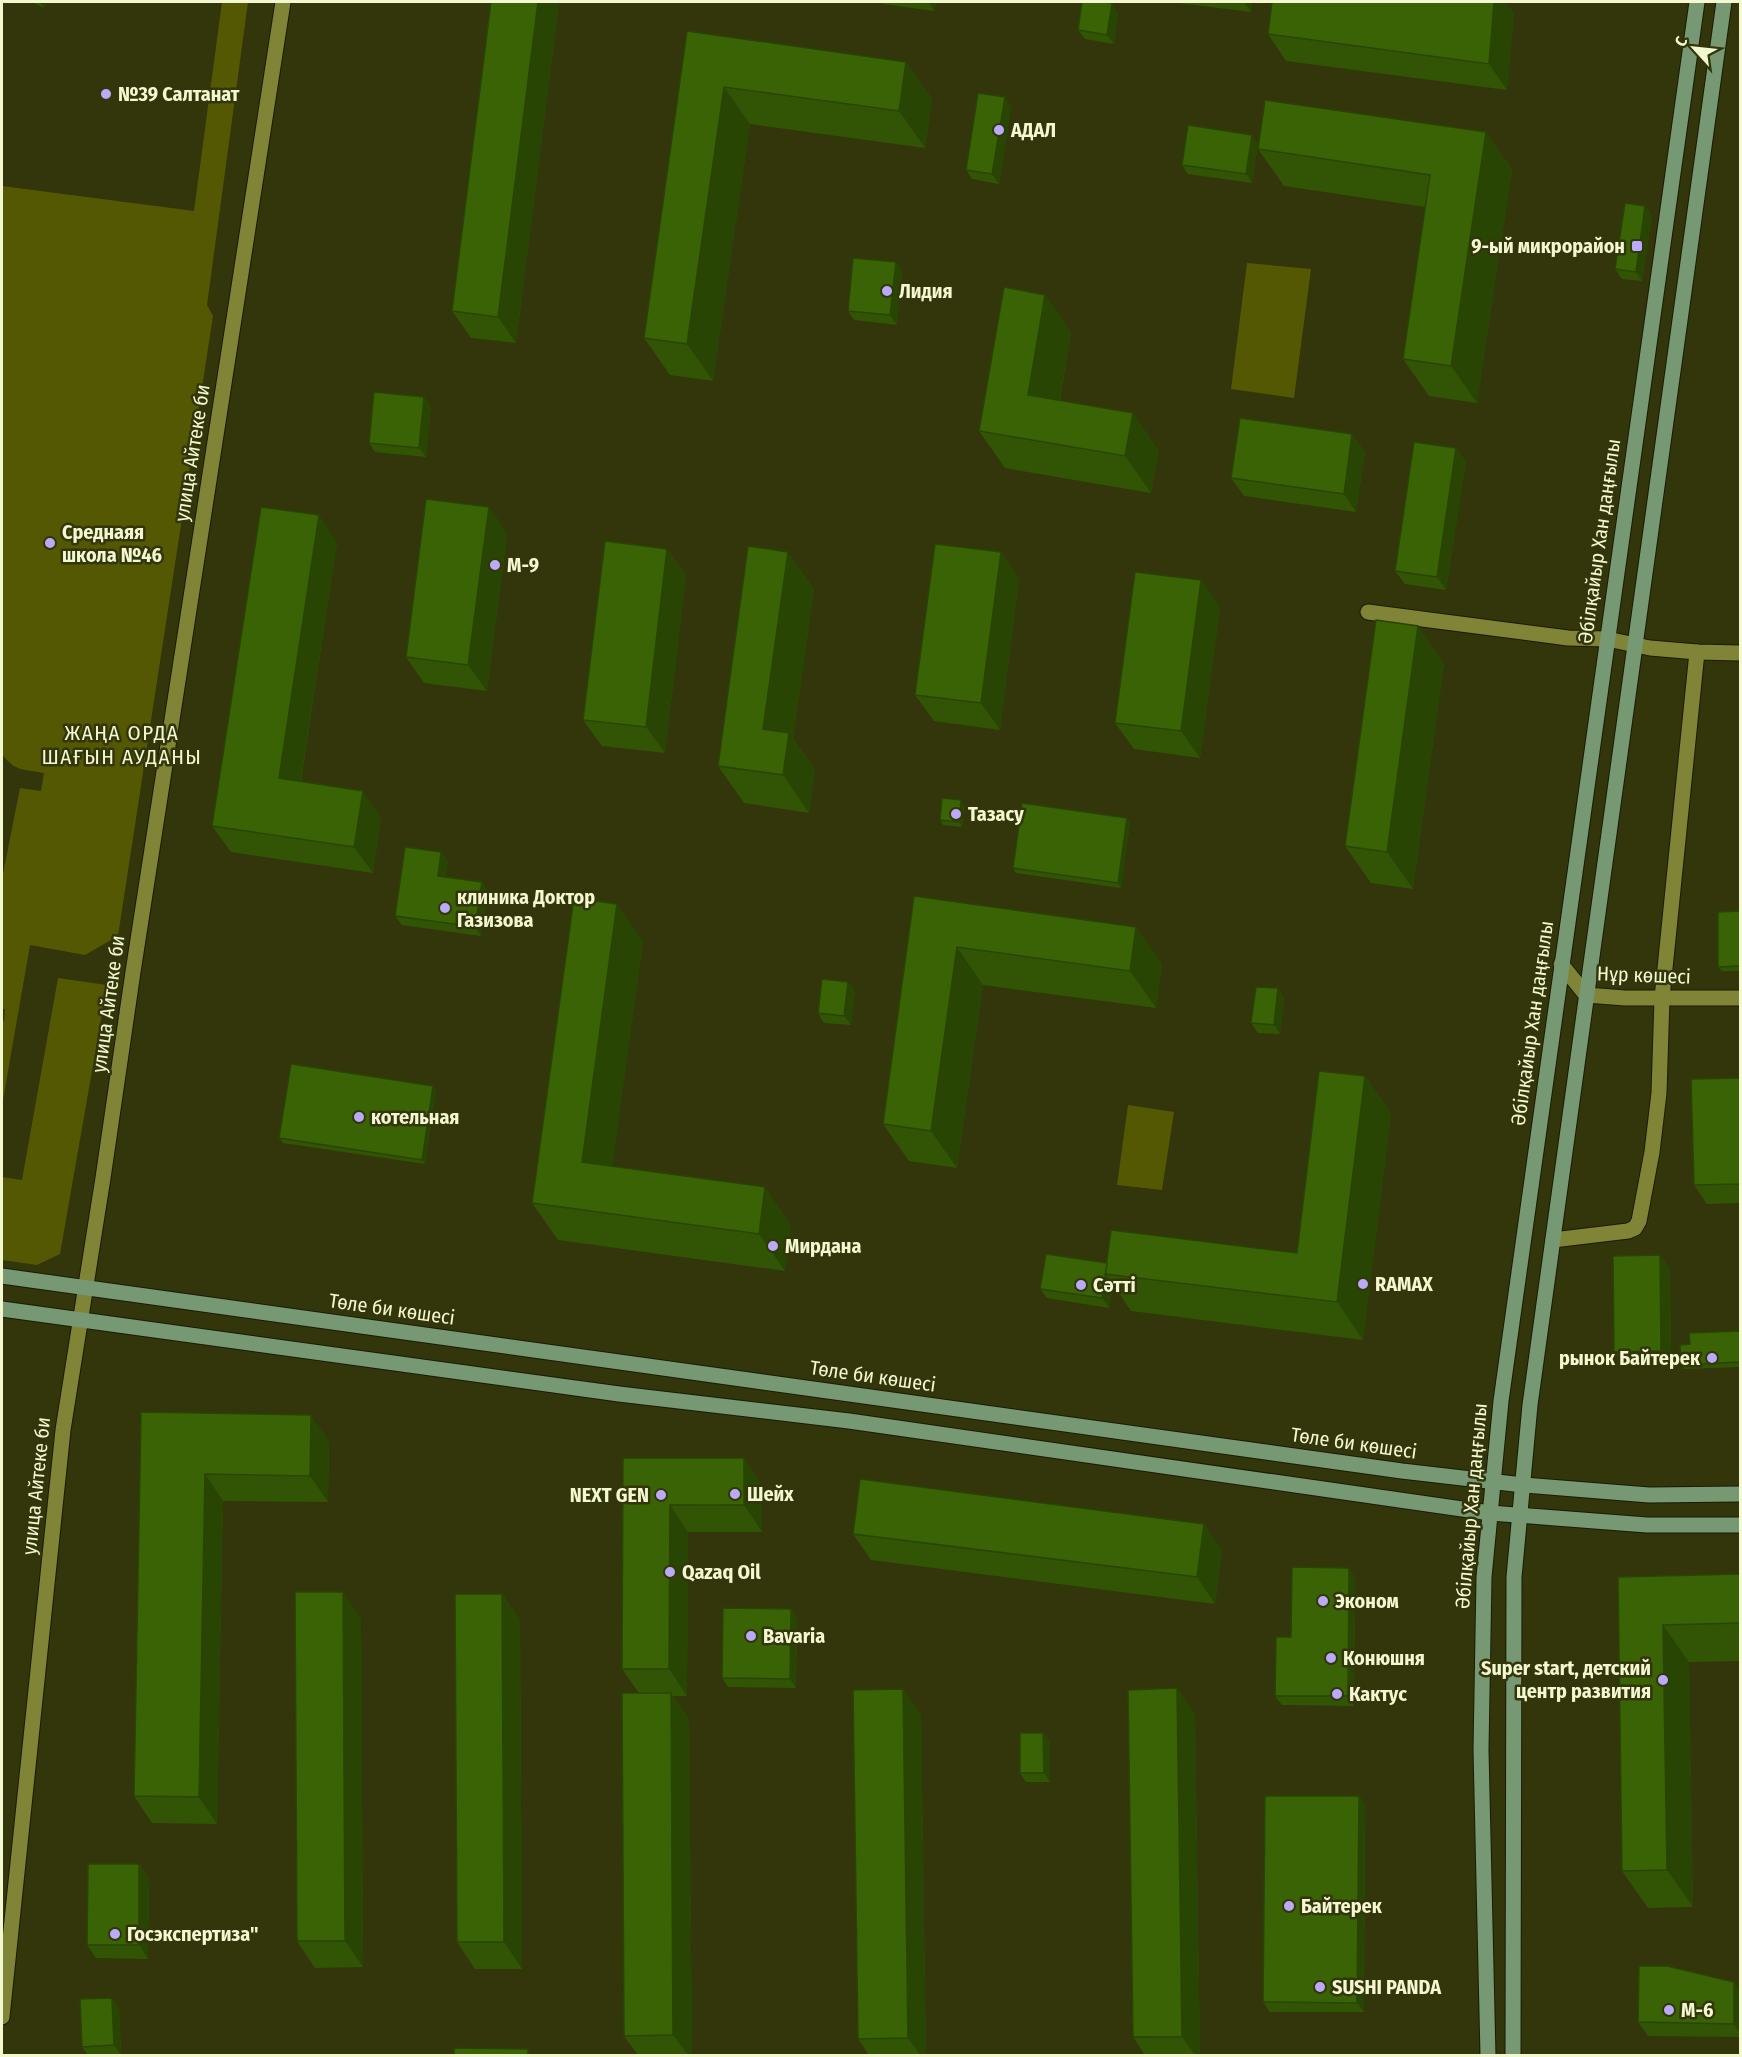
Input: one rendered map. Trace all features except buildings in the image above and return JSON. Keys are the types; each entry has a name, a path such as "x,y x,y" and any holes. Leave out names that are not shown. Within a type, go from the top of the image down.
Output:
{"main road":[{"name":"Әбілқайыр Хан даңғылы","path":"1488,2055 1480,1750 1484,1577 1501,1401 1696,2"},
{"path":"1514,2055 1514,1577 1530,1405 1724,2"},
{"name":"Төле би көшесі","path":"2,1276 1493,1482 1649,1495 1740,1494"},
{"path":"2,1309 608,1392 849,1421 1490,1512 1647,1525 1740,1525"}],"street":[{"name":"улица Айтеке би","path":"2,2017 63,1430 283,2"},
{"path":"1368,612 1568,638 1607,639 1635,645 1697,652 1740,653"},
{"path":"1553,1240 1628,1231 1635,1228 1639,1221 1652,1152 1659,1093 1662,998 1697,652"},
{"name":"Нұр көшесі","path":"1561,964 1586,995 1625,999 1740,998"}],"shaded area":[{"path":"222,2 248,2 207,305 213,316 118,936 85,955 30,945 2,1106 2,1021 4,1021 5,1009 2,1009 2,879 20,788 41,791 44,773 16,767 2,754 2,186 194,211"},
{"path":"1247,263 1311,269 1294,398 1231,389"},
{"path":"58,978 107,985 60,1254 37,1265 2,1260 2,1177 22,1180"},
{"path":"1128,1105 1174,1112 1162,1190 1117,1185"}],"place":[{"name":"№39 Салтанат","path":"106,94"},
{"name":"АДАЛ","path":"999,130"},
{"name":"9-ый микрорайон","path":"1637,246"},
{"name":"Лидия","path":"887,291"},
{"name":"Среднаяя школа №46","path":"50,543"},
{"name":"M-9","path":"495,565"},
{"name":"Тазасу","path":"956,814"},
{"name":"клиника Доктор Газизова","path":"445,908"},
{"name":"котельная","path":"359,1117"},
{"name":"Мирдана","path":"773,1246"},
{"name":"RAMAX","path":"1363,1284"},
{"name":"Cәтті","path":"1081,1285"},
{"name":"рынок Байтерек","path":"1712,1358"},
{"name":"Шейх","path":"735,1494"},
{"name":"NEXT GEN","path":"661,1495"},
{"name":"Qazaq Oil","path":"670,1572"},
{"name":"Эконом","path":"1323,1601"},
{"name":"Bavaria","path":"751,1636"},
{"name":"Конюшня","path":"1331,1658"},
{"name":"Super start, детский центр развития","path":"1663,1680"},
{"name":"Кактус","path":"1337,1694"},
{"name":"Байтерек","path":"1289,1906"},
{"name":"Госэкспертиза\"","path":"115,1934"},
{"name":"SUSHI PANDA","path":"1320,1987"},
{"name":"M-6","path":"1669,2010"}],"district":[{"name":"ЖАҢА ОРДА ШАҒЫН АУДАНЫ","path":"122,745"}]}
